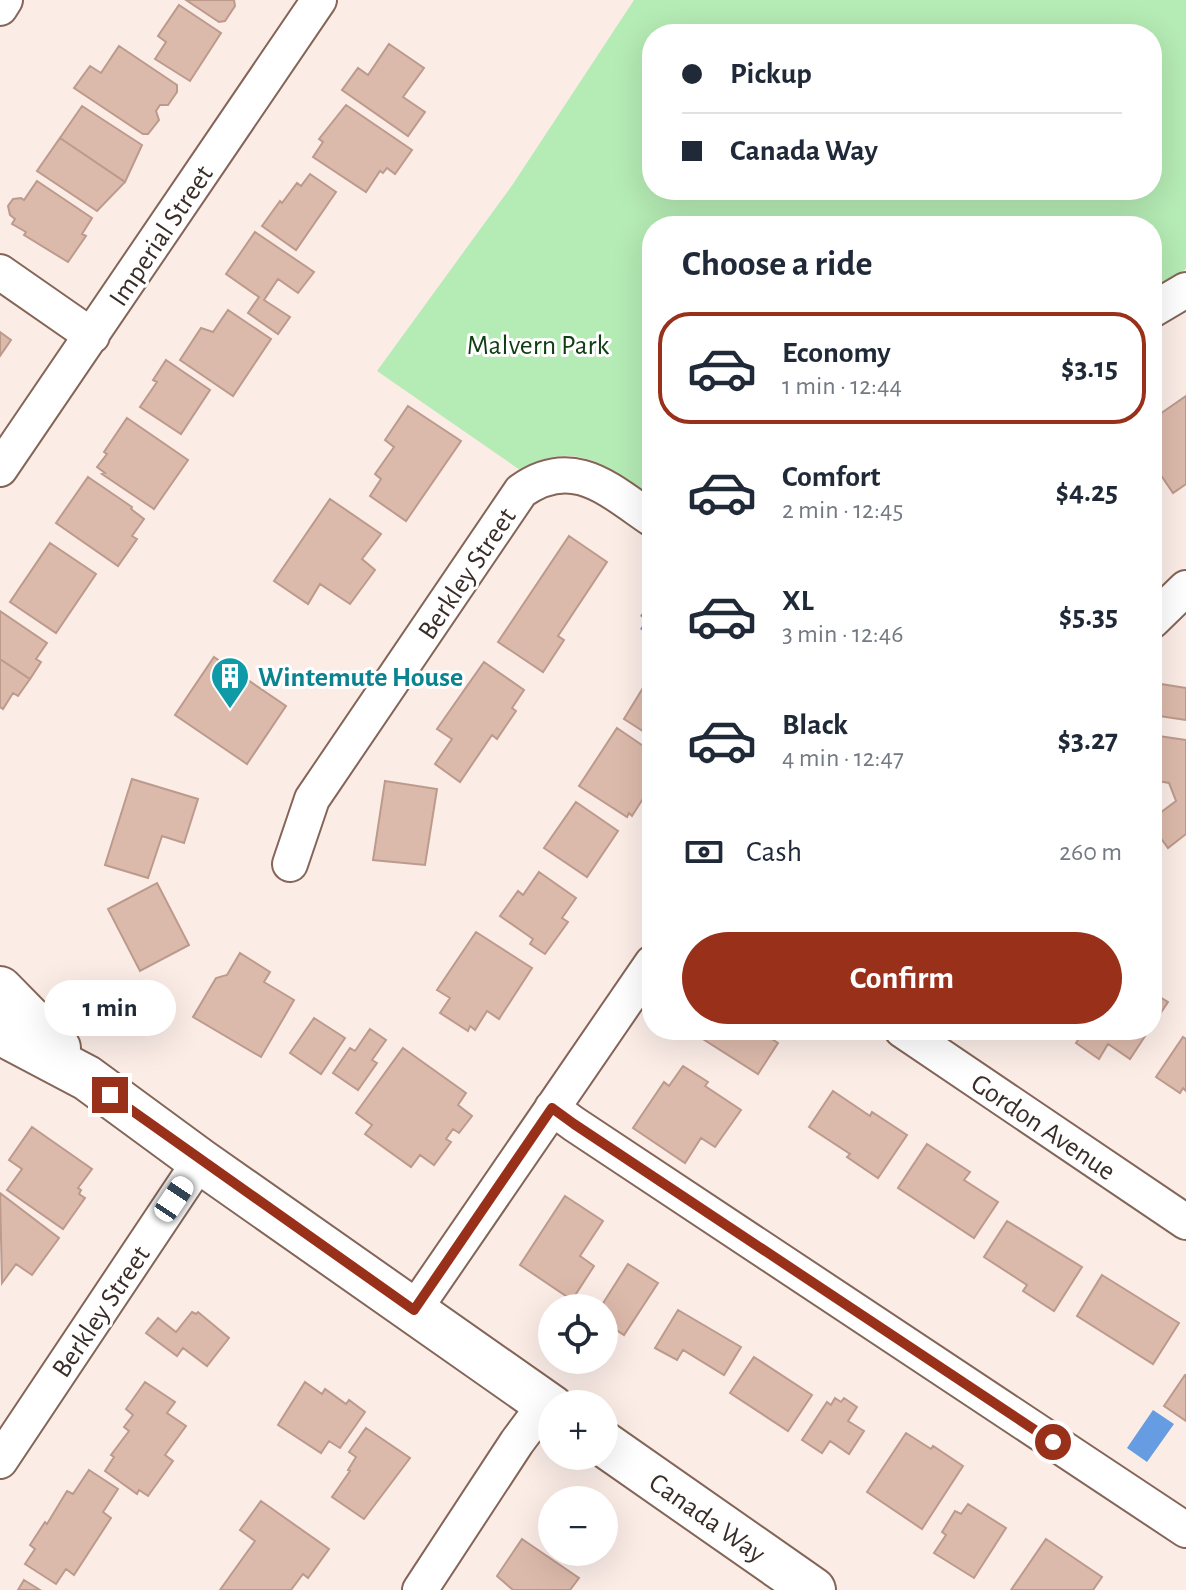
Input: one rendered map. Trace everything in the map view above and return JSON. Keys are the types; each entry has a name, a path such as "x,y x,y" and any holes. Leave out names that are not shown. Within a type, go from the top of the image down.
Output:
{"main road":[{"path":"0,989 87,1078"},
{"path":"0,1032 87,1078 538,1398"},
{"name":"Canada Way","path":"618,1454 813,1590"}],"street":[{"path":"0,8 5,0"},
{"name":"Imperial Street","path":"0,469 319,0"},
{"path":"0,272 92,336"},
{"path":"1162,304 1186,290"},
{"name":"Berkley Street","path":"290,864 312,799 521,491 543,479 571,475 583,477 598,483 642,512"},
{"path":"1162,611 1186,588"},
{"path":"414,1310 642,978"},
{"name":"Gordon Avenue","path":"917,1040 1186,1222"},
{"path":"552,1108 1186,1530"},
{"name":"Berkley Street","path":"0,1461 200,1161"},
{"path":"420,1590 517,1442 538,1418"}],"green space":[{"name":"Malvern Park","path":"634,0 1186,0 1186,269 1162,282 1162,216 642,216 642,489 605,466 574,456 558,456 520,470 377,371 513,184"}],"water":[{"path":"1153,1410 1174,1424 1147,1462 1127,1448"}],"building":[{"path":"186,0 234,0 235,6 225,21 219,22"},
{"path":"179,5 221,33 190,81 155,59 166,42 158,36"},
{"path":"389,44 424,68 403,97 425,112 408,136 342,90 358,68 368,75"},
{"path":"119,46 177,85 177,92 168,105 160,105 156,111 159,120 148,134 143,134 74,88 90,66 101,73"},
{"path":"346,105 412,150 395,174 387,168 383,173 380,171 366,192 313,157 323,142 319,139"},
{"path":"82,106 142,145 125,182 60,138"},
{"path":"60,138 125,182 97,211 37,171"},
{"path":"310,174 336,192 296,250 262,226 280,201 282,203 297,183 301,186"},
{"path":"37,181 92,218 82,234 86,236 68,262 12,224 15,219 10,215 8,206 13,199 24,200"},
{"path":"255,232 314,272 298,293 278,279 264,300 290,317 278,334 248,313 259,297 226,274"},
{"path":"228,310 271,339 233,396 180,360 201,328 213,332"},
{"path":"0,332 11,340 0,356"},
{"path":"166,360 210,390 181,434 140,407 157,382 153,380"},
{"path":"1186,396 1186,484 1173,493 1162,477 1162,413"},
{"path":"408,406 461,441 406,521 370,496 381,479 375,474 394,447 385,440"},
{"path":"127,418 188,460 154,509 102,474 105,473 97,467"},
{"path":"88,477 144,519 132,536 137,539 118,566 56,523"},
{"path":"330,499 381,534 362,559 375,570 350,604 320,584 308,604 274,581"},
{"path":"569,536 607,562 558,636 564,640 543,672 498,642"},
{"path":"50,543 96,574 56,633 10,602"},
{"path":"0,611 47,643 36,659 41,662 30,679 0,659"},
{"name":"Wintemute House","path":"214,657 286,706 247,764 175,715"},
{"path":"0,659 30,679 18,696 13,693 3,709 0,707"},
{"path":"484,662 524,690 512,708 516,711 497,739 492,735 460,782 435,764 452,739 437,729"},
{"path":"1162,684 1186,688 1186,720 1162,716"},
{"path":"642,689 642,731 624,719"},
{"path":"617,728 642,745 642,800 632,816 629,813 627,817 579,786"},
{"path":"1162,736 1186,740 1186,834 1168,848 1162,840 1162,812 1176,801 1169,783 1162,782"},
{"path":"132,779 198,799 184,843 162,836 148,878 105,865"},
{"path":"385,781 437,789 425,865 373,860"},
{"path":"576,802 618,831 587,877 544,848"},
{"path":"539,872 576,898 562,918 568,922 545,954 530,944 533,939 500,916 518,891 523,895"},
{"path":"157,883 189,945 140,971 108,909"},
{"path":"476,932 532,968 499,1019 487,1011 475,1030 470,1026 468,1031 440,1013 450,998 437,990"},
{"path":"240,953 270,972 264,982 294,1000 261,1057 193,1017 216,978 227,975"},
{"path":"314,1018 345,1038 321,1074 290,1053"},
{"path":"370,1029 386,1040 372,1060 377,1063 358,1090 333,1073 350,1048 355,1051"},
{"path":"1183,1037 1186,1039 1186,1091 1183,1088 1180,1093 1156,1077"},
{"path":"704,1040 773,1040 778,1043 758,1074"},
{"path":"1078,1040 1142,1040 1130,1059 1108,1044 1099,1059 1076,1043"},
{"path":"403,1048 466,1093 458,1105 472,1116 459,1133 453,1129 446,1139 451,1142 434,1165 420,1155 411,1167 365,1134 372,1125 356,1113"},
{"path":"683,1066 708,1082 705,1086 741,1110 715,1147 701,1138 685,1163 633,1128 664,1082 669,1086"},
{"path":"833,1091 870,1116 872,1112 907,1135 878,1178 847,1157 850,1154 809,1127"},
{"path":"32,1127 92,1169 78,1188 81,1190 79,1194 85,1198 63,1229 7,1190 22,1169 9,1160"},
{"path":"927,1144 970,1172 964,1180 998,1202 974,1238 898,1188"},
{"path":"0,1193 59,1238 32,1275 16,1264 2,1283"},
{"path":"565,1196 603,1221 580,1256 594,1266 576,1294 563,1294 520,1265"},
{"path":"1007,1221 1082,1267 1054,1311 1023,1291 1027,1285 984,1257"},
{"path":"628,1264 658,1283 624,1335 618,1331 618,1294 609,1294"},
{"path":"1102,1275 1179,1323 1153,1364 1077,1316"},
{"path":"678,1310 741,1347 724,1375 683,1350 677,1360 655,1348"},
{"path":"192,1312 198,1312 229,1338 207,1366 183,1348 177,1356 146,1333 158,1318 176,1332"},
{"path":"754,1357 812,1395 788,1431 730,1393"},
{"path":"1186,1375 1186,1421 1164,1406"},
{"path":"145,1382 175,1402 167,1413 186,1426 165,1455 173,1461 148,1496 139,1490 137,1494 105,1471 114,1457 111,1455 129,1431 124,1427 133,1415 126,1409"},
{"path":"305,1382 322,1394 325,1389 346,1404 349,1400 365,1412 340,1448 329,1441 321,1453 278,1425"},
{"path":"835,1398 841,1402 844,1398 857,1407 848,1421 864,1431 849,1454 830,1441 822,1453 802,1440 827,1402 831,1405"},
{"path":"366,1428 410,1458 364,1519 332,1497 350,1471 356,1457 349,1452"},
{"path":"906,1433 963,1466 922,1529 867,1492"},
{"path":"89,1470 118,1489 103,1512 111,1518 74,1575 66,1569 56,1584 25,1564 35,1549 30,1545 67,1491 73,1494"},
{"path":"261,1501 329,1549 308,1578 303,1574 291,1590 220,1590 255,1541 240,1530"},
{"path":"968,1504 1006,1528 974,1578 934,1553 946,1535 942,1532 955,1511 961,1514"},
{"path":"522,1539 538,1550 538,1566 561,1566 579,1578 570,1590 513,1590 497,1576"},
{"path":"1046,1539 1102,1577 1093,1590 1011,1590"},
{"path":"24,1580 40,1590 18,1590"}],"place":[{"name":"Wintemute House","path":"230,710"}],"route":[{"path":"110,1095 414,1310 552,1108 1053,1442"}]}
